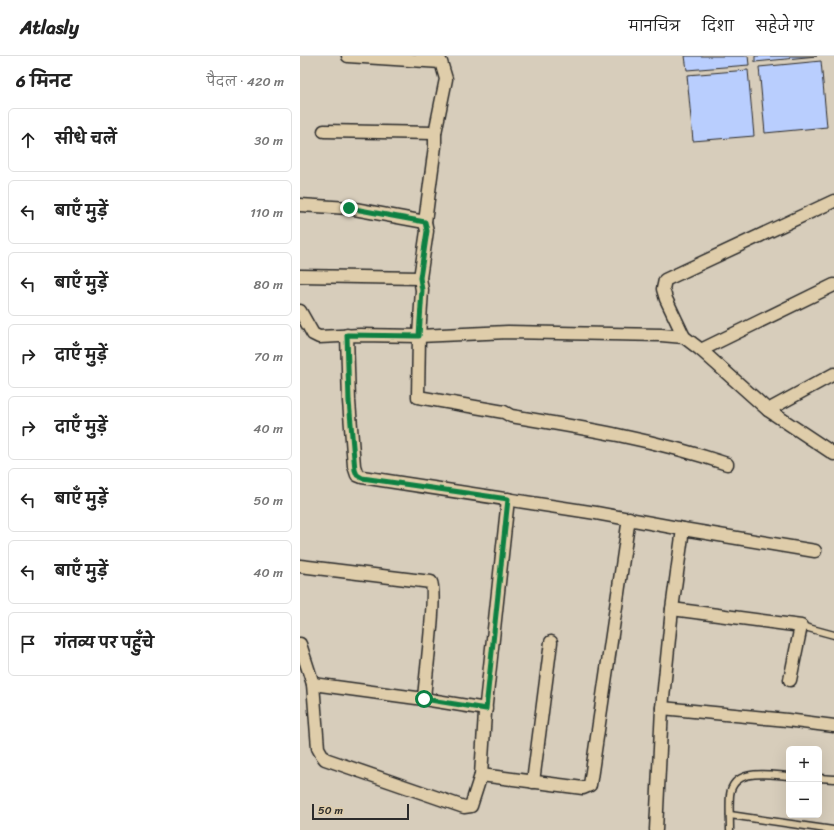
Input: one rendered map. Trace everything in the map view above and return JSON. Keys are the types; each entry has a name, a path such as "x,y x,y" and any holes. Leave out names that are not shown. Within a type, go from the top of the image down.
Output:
{"street":[{"path":"348,56 441,62 446,79 435,134 436,146 425,222 427,231 420,278 422,290 419,336 418,397 504,412 511,416 601,431 695,453 727,464"},
{"path":"324,131 435,134"},
{"path":"834,201 665,280 663,289 684,337 702,350 768,410 834,454"},
{"path":"300,205 349,208 425,222"},
{"path":"300,276 420,278"},
{"path":"702,350 834,285"},
{"path":"300,311 313,334 316,336 419,336 508,332 661,335 684,337"},
{"path":"347,335 349,401 354,466 357,475 362,478 629,518 683,529 815,551"},
{"path":"768,410 834,374"},
{"path":"300,644 313,684 318,748 325,759 464,807 472,804 481,775 486,709 508,499"},
{"path":"481,775 583,788 591,784 629,518"},
{"path":"656,830 662,708 672,609 683,529"},
{"path":"300,566 430,582 433,588 432,610 424,699"},
{"path":"672,609 801,626 790,680"},
{"path":"533,782 551,642"},
{"path":"313,684 486,709"},
{"path":"662,708 834,726"}],"lane":[{"path":"801,626 834,635"},
{"path":"730,830 730,794 734,784 740,778 752,775 786,776"},
{"path":"822,778 834,779"},
{"path":"730,815 833,830"}],"building":[{"path":"685,56 748,56 749,65 687,70"},
{"path":"755,56 817,56 755,62"},
{"path":"821,61 827,127 765,133 759,67"},
{"path":"748,70 754,136 693,141 687,75"}],"route":[{"path":"349,208 425,222 427,231 420,278 422,290 419,336 347,335 349,401 354,466 357,475 362,478 508,499 486,709 424,699"}]}
